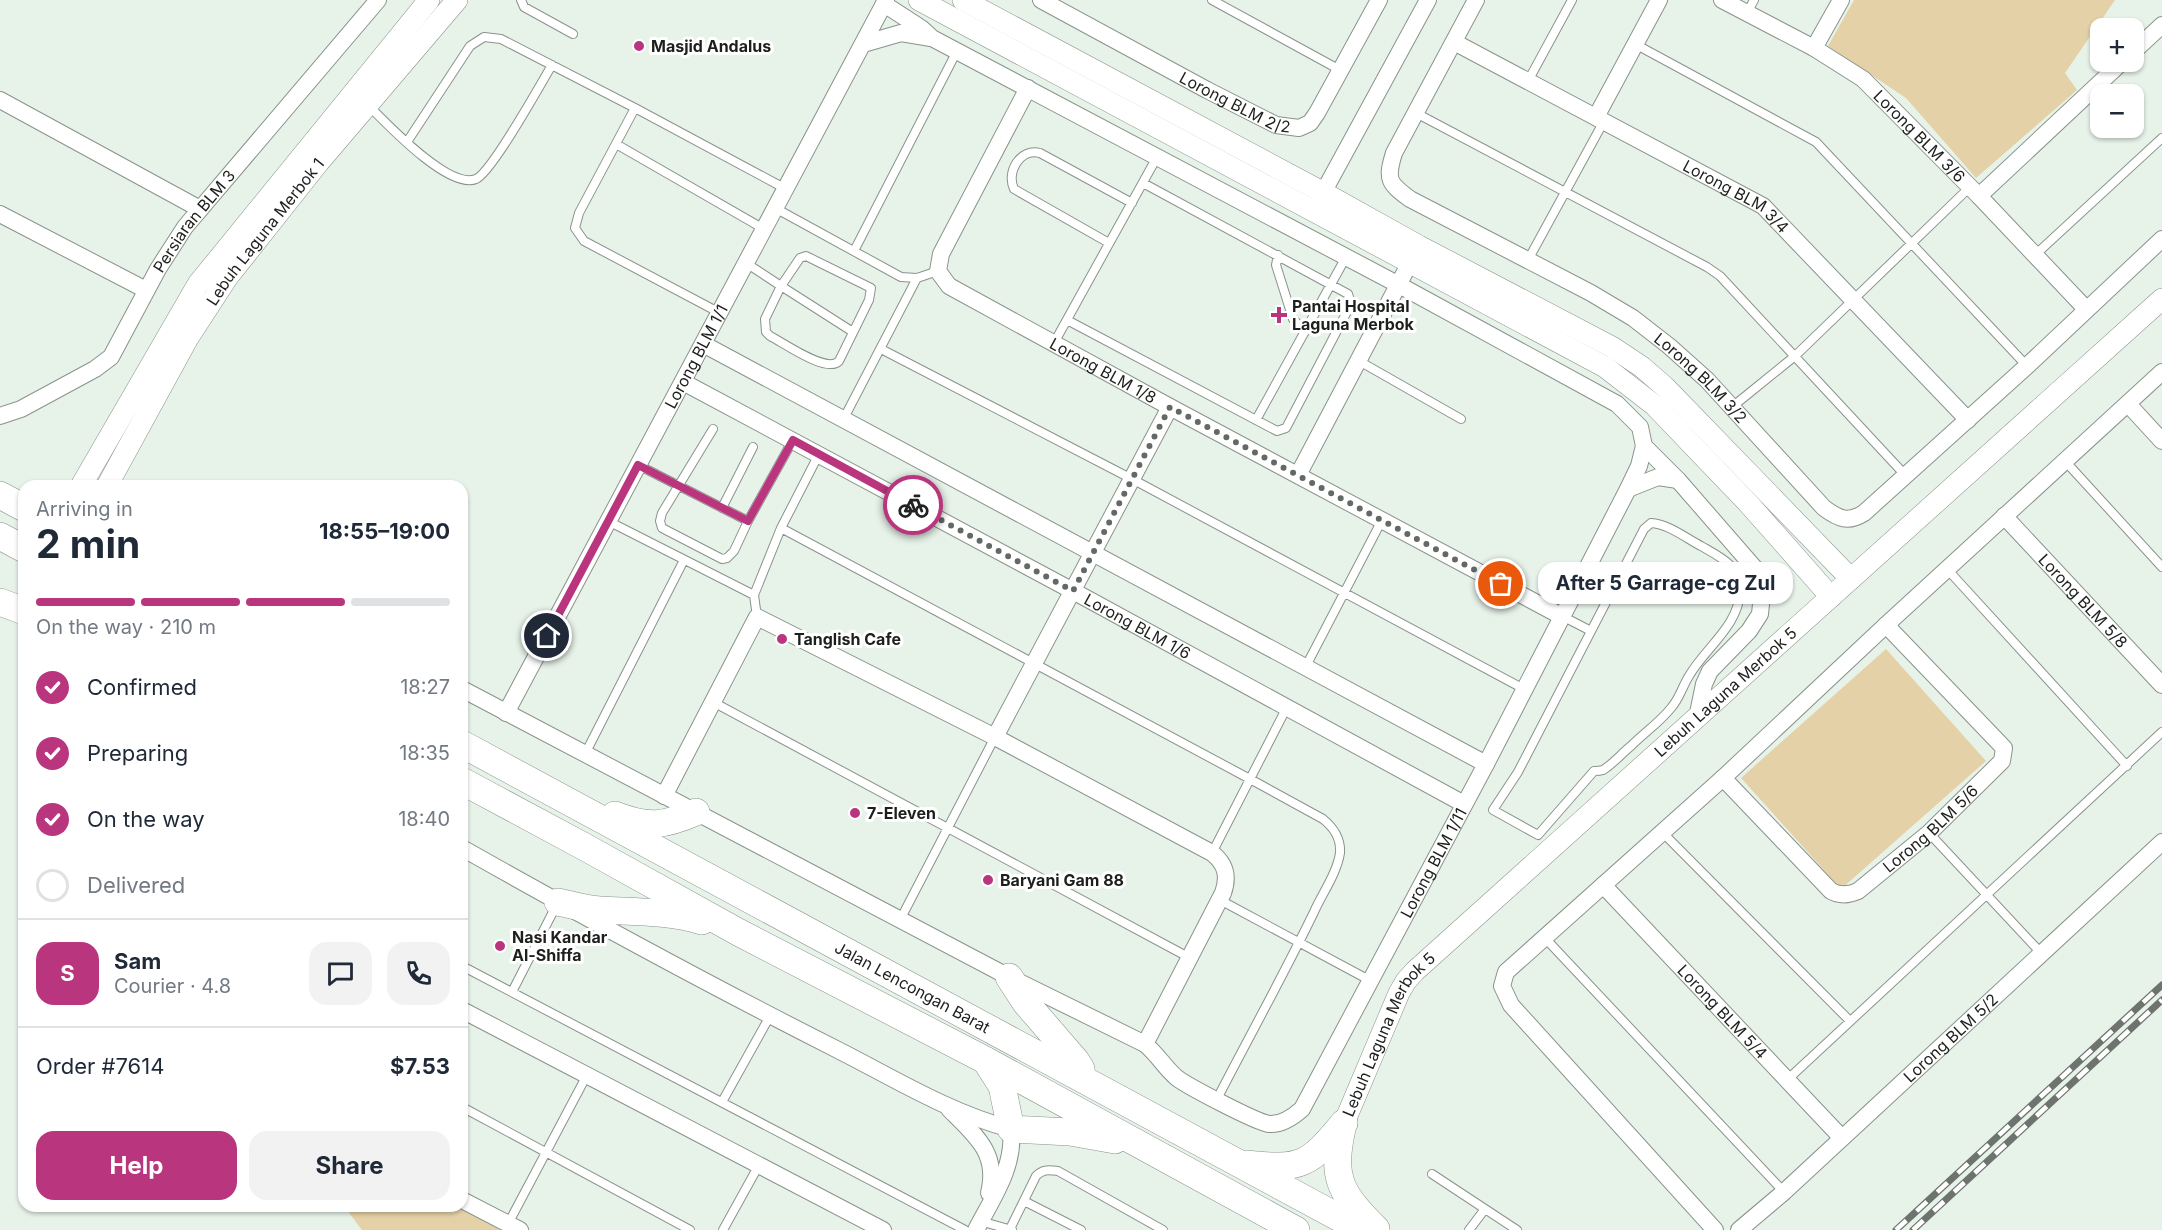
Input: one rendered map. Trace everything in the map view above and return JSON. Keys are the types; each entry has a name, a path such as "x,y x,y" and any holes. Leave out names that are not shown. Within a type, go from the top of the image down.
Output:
{"highway":[{"path":"0,495 18,505"},
{"path":"0,536 18,546"},
{"path":"0,602 18,610"},
{"name":"Jalan Lencongan Barat","path":"468,747 1362,1230"},
{"name":"Jalan Lencongan Barat","path":"468,784 738,932 985,1060 1296,1230"},
{"path":"579,809 603,810 641,825 674,822 696,812"},
{"path":"558,902 598,910 633,910 681,915 738,932"},
{"path":"1009,977 1026,1003 1076,1061 1081,1069 1082,1078"},
{"path":"985,1060 1002,1086 1011,1128 1102,1136 1146,1148"},
{"path":"1233,1162 1275,1167 1297,1165 1321,1151 1344,1123"},
{"path":"1344,1123 1337,1152 1343,1191 1353,1206 1377,1230"}],"street":[{"name":"Lebuh Laguna Merbok 1","path":"84,480 198,284 429,0"},
{"name":"Lebuh Laguna Merbok 1","path":"114,480 188,338 227,278 319,162 457,0"},
{"path":"919,0 1318,202 1415,254 1630,385 1686,437 1831,597"},
{"path":"963,0 1318,202"},
{"name":"Lorong BLM 2/2","path":"1041,0 1207,90 1276,125 1288,128 1299,128 1310,123 1379,0"},
{"path":"1318,202 1428,0"},
{"name":"Lorong BLM 3/2","path":"1476,0 1394,153 1389,174 1394,188 1410,199 1591,293 1633,318 1692,365 1824,508 1835,516 1855,519 1864,513 2028,366 2162,239"},
{"path":"1600,119 1635,44 1659,0"},
{"name":"Lorong BLM 3/6","path":"1722,0 1751,7 1863,79 2086,309"},
{"path":"1814,48 1841,0"},
{"name":"Persiaran BLM 3","path":"0,416 21,409 42,398 95,369 111,357 146,290 180,235 200,208 373,2"},
{"path":"885,2 932,38 1608,398 1635,420 1640,427 1644,446 1678,480 1758,572 1762,594 1760,614 1749,631 1710,671 1704,684 1697,718"},
{"name":"Lorong BLM 1/1","path":"506,712 885,2"},
{"path":"2144,42 2162,25"},
{"path":"863,44 901,33 932,38"},
{"name":"Lorong BLM 3/4","path":"1454,42 1763,206 1968,420"},
{"path":"1974,191 2111,72"},
{"path":"938,271 941,254 1028,88"},
{"path":"0,100 200,208"},
{"path":"0,214 146,290"},
{"path":"1298,476 1415,254"},
{"path":"1415,254 1612,347 1642,367 1682,403 1851,579"},
{"name":"Lorong BLM 1/8","path":"938,271 949,286 1561,616"},
{"name":"Lebuh Laguna Merbok 5","path":"1344,1123 1406,981 2162,299"},
{"path":"703,344 1486,764"},
{"path":"1715,1230 1511,1005 1505,994 1503,978 1506,972 1724,778 1886,625 2162,372"},
{"name":"Lorong BLM 1/6","path":"683,382 1464,804"},
{"path":"2128,404 2162,441"},
{"path":"995,737 1170,407"},
{"name":"Lorong BLM 1/11","path":"468,692 1009,977 1144,1044 1177,1077 1217,1100 1262,1122 1278,1123 1295,1116 1302,1109 1486,764 1628,489 1639,466 1644,446"},
{"path":"1628,489 1658,477 1678,480"},
{"name":"Lorong BLM 5/8","path":"2004,516 2162,685"},
{"path":"664,796 757,617 995,737 1212,853 1225,866 1226,885 1220,900 1144,1044"},
{"name":"Lorong BLM 5/6","path":"1724,778 1831,891 1837,894 1851,894 1858,891 1929,833 2002,761 2004,748 1886,625"},
{"name":"Lorong BLM 5/2","path":"1739,1230 1784,1192 2162,842"},
{"path":"468,851 770,1016 942,1103 994,1124 1011,1128 1013,1146 1005,1174 980,1222"},
{"name":"Lorong BLM 5/4","path":"1603,885 1841,1137"},
{"path":"468,1013 882,1230"},
{"path":"942,1103 980,1139 990,1159 993,1178 980,1222"},
{"path":"468,1203 514,1227"}],"lane":[{"path":"520,0 524,7 573,34"},
{"path":"1212,0 1340,70"},
{"path":"1528,81 1572,0"},
{"path":"407,142 470,46 484,37 501,39 786,189"},
{"path":"1635,44 1816,142 2028,366"},
{"path":"854,251 957,51"},
{"path":"369,106 407,142 449,174 460,179 474,180 484,173 496,158 552,65"},
{"path":"635,108 579,213 575,228 584,241 720,313"},
{"path":"1416,112 1720,276 1906,477"},
{"path":"1528,260 1566,191 1600,119"},
{"path":"2035,255 2162,138"},
{"path":"616,144 765,229"},
{"path":"1110,243 1014,189 1011,176 1016,164 1026,152 1040,153 1132,203"},
{"path":"1054,343 1157,157"},
{"path":"1067,320 1277,431 1286,428 1351,304 1348,294 1143,183"},
{"path":"1732,407 1795,356 1911,244 1974,191"},
{"path":"775,208 901,277 917,278 938,271"},
{"path":"1278,255 1276,265 1293,319 1305,332"},
{"path":"806,256 871,288 869,300 839,361 835,364 830,366 818,363 766,332 765,319 781,286 800,258 806,256"},
{"path":"1256,420 1346,257"},
{"path":"746,263 853,332"},
{"path":"843,420 917,278"},
{"path":"881,349 1132,479 1524,689"},
{"path":"1359,361 1461,420"},
{"path":"713,429 662,513 660,521 662,528 722,559 728,558 734,551 793,440"},
{"path":"722,508 753,447"},
{"path":"757,617 754,595 781,528 819,454"},
{"path":"2065,461 2162,567"},
{"path":"638,465 748,521"},
{"path":"1305,668 1382,520"},
{"path":"608,521 754,595"},
{"path":"1651,523 1657,523 1673,530 1725,560 1734,567 1739,579 1740,591 1737,608 1731,622 1688,678 1679,699 1665,716 1614,761 1602,771 1594,771 1538,835 1493,810 1518,772 1591,631 1644,529 1651,523"},
{"path":"781,528 1250,779 1333,826 1340,841 1340,855 1336,865 1299,943 1217,1100"},
{"path":"585,754 684,560"},
{"path":"1947,569 2127,766"},
{"path":"1561,616 1591,631"},
{"path":"713,702 1190,958"},
{"path":"1212,853 1287,707"},
{"path":"1787,1080 2162,732"},
{"path":"900,920 995,737"},
{"path":"1663,833 1850,1021"},
{"path":"1929,833 2041,953"},
{"path":"1220,900 1371,981"},
{"path":"512,992 558,902"},
{"path":"1544,937 1784,1192"},
{"path":"468,969 965,1230"},
{"path":"722,1102 770,1016"},
{"path":"514,1227 545,1151 587,1075"},
{"path":"468,1110 690,1230"},
{"path":"723,1230 759,1165"},
{"path":"980,1222 1011,1229 1036,1176 1041,1171 1058,1171 1163,1230"},
{"path":"1432,1174 1517,1230"},
{"path":"1024,1201 1081,1230"},
{"path":"1469,1230 1485,1209"}],"shaded area":[{"path":"1854,0 2115,0 2103,18 2090,18 2090,36 2065,73 2077,90 1976,178 1906,98 1828,46"},
{"path":"1886,649 1986,761 1841,889 1741,778"},
{"path":"348,1212 468,1212 501,1230 362,1230"}],"railway":[{"path":"1896,1230 2162,985"},
{"path":"1913,1230 2162,1000"}],"way so far":[{"path":"913,505 1073,591 1170,407 1501,584"}],"place":[{"name":"Masjid Andalus","path":"639,46"},
{"name":"Pantai Hospital Laguna Merbok","path":"1279,315"},
{"name":"After 5 Garrage-cg Zul","path":"1501,584"},
{"name":"Tanglish Cafe","path":"782,639"},
{"name":"7-Eleven","path":"855,813"},
{"name":"Baryani Gam 88","path":"988,880"},
{"name":"Nasi Kandar Al-Shiffa","path":"500,946"}],"route":[{"path":"547,636 638,465 748,521 793,440 913,505"}]}
